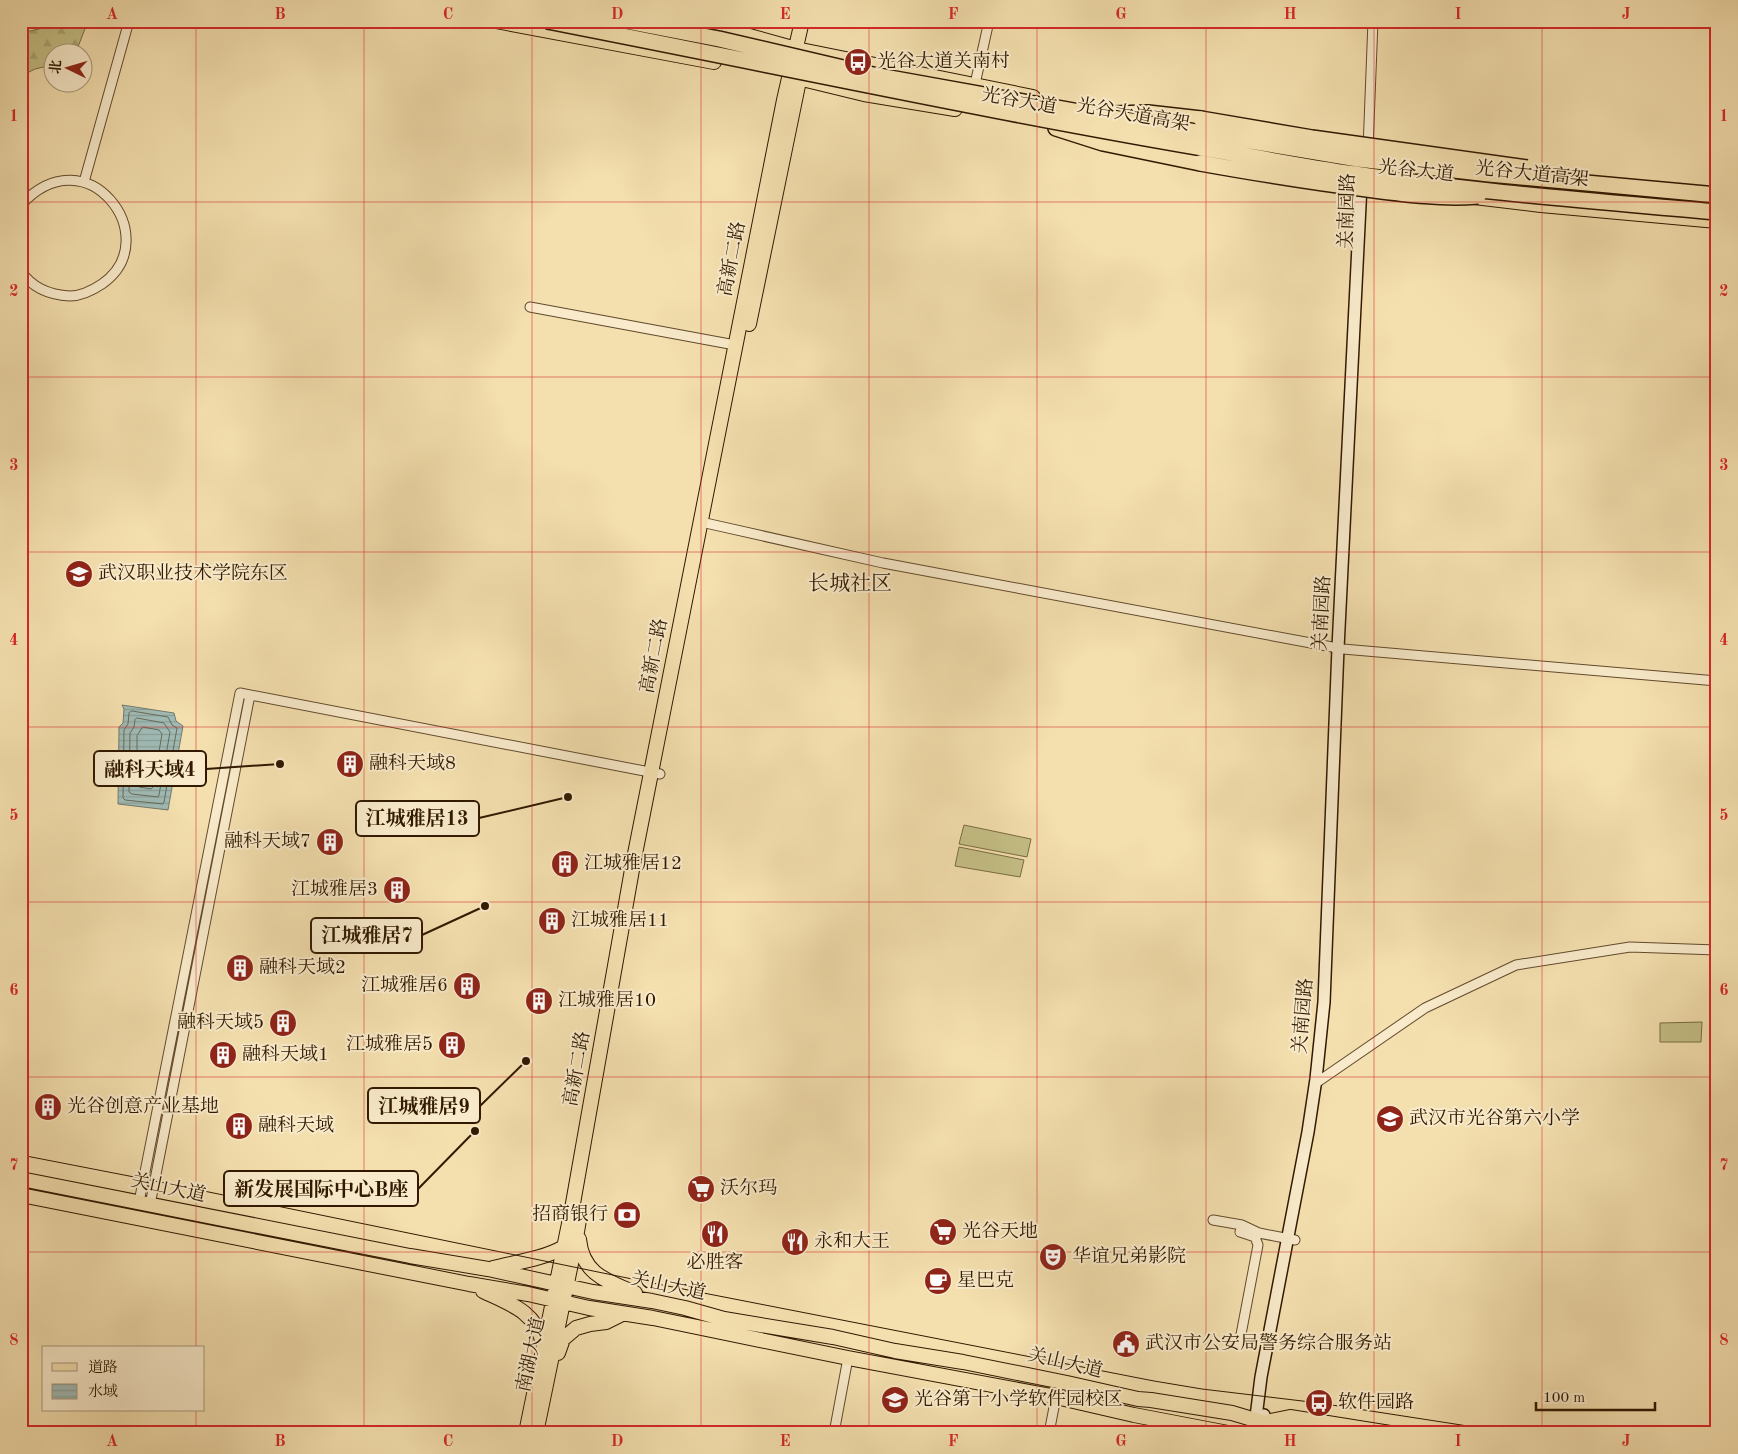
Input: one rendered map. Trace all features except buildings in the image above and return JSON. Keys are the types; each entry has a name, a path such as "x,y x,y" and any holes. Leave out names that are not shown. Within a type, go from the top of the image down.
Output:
{"highway":[{"name":"光谷大道高架","path":"547,21 737,58 873,88 1117,134 1355,174 1515,194 1717,212"},
{"name":"光谷大道高架","path":"626,21 873,75 1358,159 1717,196"},
{"path":"1112,114 1148,113 1201,119 1312,138 1528,168 1582,182"},
{"path":"1056,128 1103,142 1200,163 1314,183 1449,198 1515,194"}],"main road":[{"name":"光谷大道","path":"496,21 794,77 837,88 1056,128 1214,160 1364,185 1541,205 1717,221"},
{"name":"光谷大道","path":"674,21 742,34 801,50 976,84 1222,138 1368,164 1717,196"},
{"name":"高新二路","path":"801,50 802,21"},
{"name":"高新二路","path":"705,523 735,345 794,77 810,21"},
{"name":"高新二路","path":"561,1284 578,1223 656,773 705,523 793,105 794,77"},
{"path":"793,105 808,88 825,86 837,88"},
{"name":"关南园路","path":"1258,1427 1291,1239 1315,1134 1321,1098 1318,1081 1329,1003 1341,648 1364,185 1368,164"},
{"name":"高新二路","path":"561,1284 564,1247 633,864 656,773"},
{"name":"关山大道","path":"21,1179 410,1256 488,1269 593,1292 652,1301 724,1320 833,1337 896,1351 963,1362 1067,1383 1138,1400 1151,1400 1232,1413 1258,1427 1306,1433"},
{"name":"关山大道","path":"21,1195 622,1314 678,1323 848,1358 1056,1397 1134,1415 1228,1433"},
{"path":"578,1223 580,1251 589,1267 606,1281 652,1301"},
{"path":"488,1269 554,1253 564,1247"},
{"path":"469,1284 518,1308 530,1317 540,1330 543,1343"},
{"name":"南湖大道","path":"536,1433 561,1284"},
{"name":"南湖大道","path":"526,1433 543,1343 558,1301"},
{"path":"541,1406 560,1348 568,1334 576,1328 606,1322 622,1314"},
{"path":"1258,1427 1290,1416 1388,1432 1429,1433"}],"street":[{"path":"84,182 129,21"},
{"path":"976,84 989,21"},
{"path":"1368,164 1373,21"},
{"path":"21,205 32,193 48,183 66,180 84,182 102,191 116,205 124,224 126,244 120,263 109,279 93,290 74,296 55,294 38,288 21,271"},
{"path":"530,307 735,345"},
{"path":"705,523 883,562 1341,648 1717,681"},
{"path":"145,1204 240,693 656,773"},
{"path":"145,1204 250,695"},
{"path":"1318,1081 1425,1008 1516,966 1630,947 1717,950"},
{"path":"1213,1220 1242,1225 1259,1233 1291,1239"},
{"path":"1239,1345 1258,1245 1254,1238 1240,1232 1242,1225"},
{"path":"834,1433 848,1358"},
{"path":"1049,1433 1056,1397"}],"green space":[{"path":"54,21 88,21 80,42 42,42 42,67 21,76 21,33 52,26"},
{"path":"964,825 1031,839 1027,857 959,844"},
{"path":"959,847 1024,860 1020,877 955,866"},
{"path":"1702,1022 1701,1042 1660,1042 1660,1023"}],"water":[{"path":"122,705 174,713 176,721 183,726 168,810 118,804 119,727 123,723 124,709"}],"tram line":[{"path":"21,1155 637,1280 1154,1381 1202,1389 1319,1403 1513,1433"}],"place":[{"name":"光谷大道关南村","path":"858,62"},
{"name":"武汉职业技术学院东区","path":"79,574"},
{"name":"融科天域4","path":"280,764"},
{"name":"融科天域8","path":"350,764"},
{"name":"江城雅居13","path":"568,797"},
{"name":"融科天域7","path":"330,842"},
{"name":"江城雅居12","path":"565,864"},
{"name":"江城雅居3","path":"397,890"},
{"name":"江城雅居7","path":"485,906"},
{"name":"江城雅居11","path":"552,921"},
{"name":"融科天域2","path":"240,968"},
{"name":"江城雅居6","path":"467,986"},
{"name":"江城雅居10","path":"539,1001"},
{"name":"融科天域5","path":"283,1023"},
{"name":"江城雅居5","path":"452,1045"},
{"name":"融科天域1","path":"223,1055"},
{"name":"江城雅居9","path":"526,1061"},
{"name":"光谷创意产业基地","path":"48,1107"},
{"name":"武汉市光谷第六小学","path":"1390,1119"},
{"name":"融科天域","path":"239,1126"},
{"name":"新发展国际中心B座","path":"475,1131"},
{"name":"沃尔玛","path":"701,1189"},
{"name":"招商银行","path":"627,1215"},
{"name":"光谷天地","path":"943,1232"},
{"name":"必胜客","path":"715,1234"},
{"name":"永和大王","path":"795,1242"},
{"name":"华谊兄弟影院","path":"1053,1257"},
{"name":"星巴克","path":"938,1281"},
{"name":"武汉市公安局警务综合服务站","path":"1126,1344"},
{"name":"光谷第十小学软件园校区","path":"895,1400"},
{"name":"软件园路","path":"1319,1403"}],"district":[{"name":"长城社区","path":"850,584"}]}
